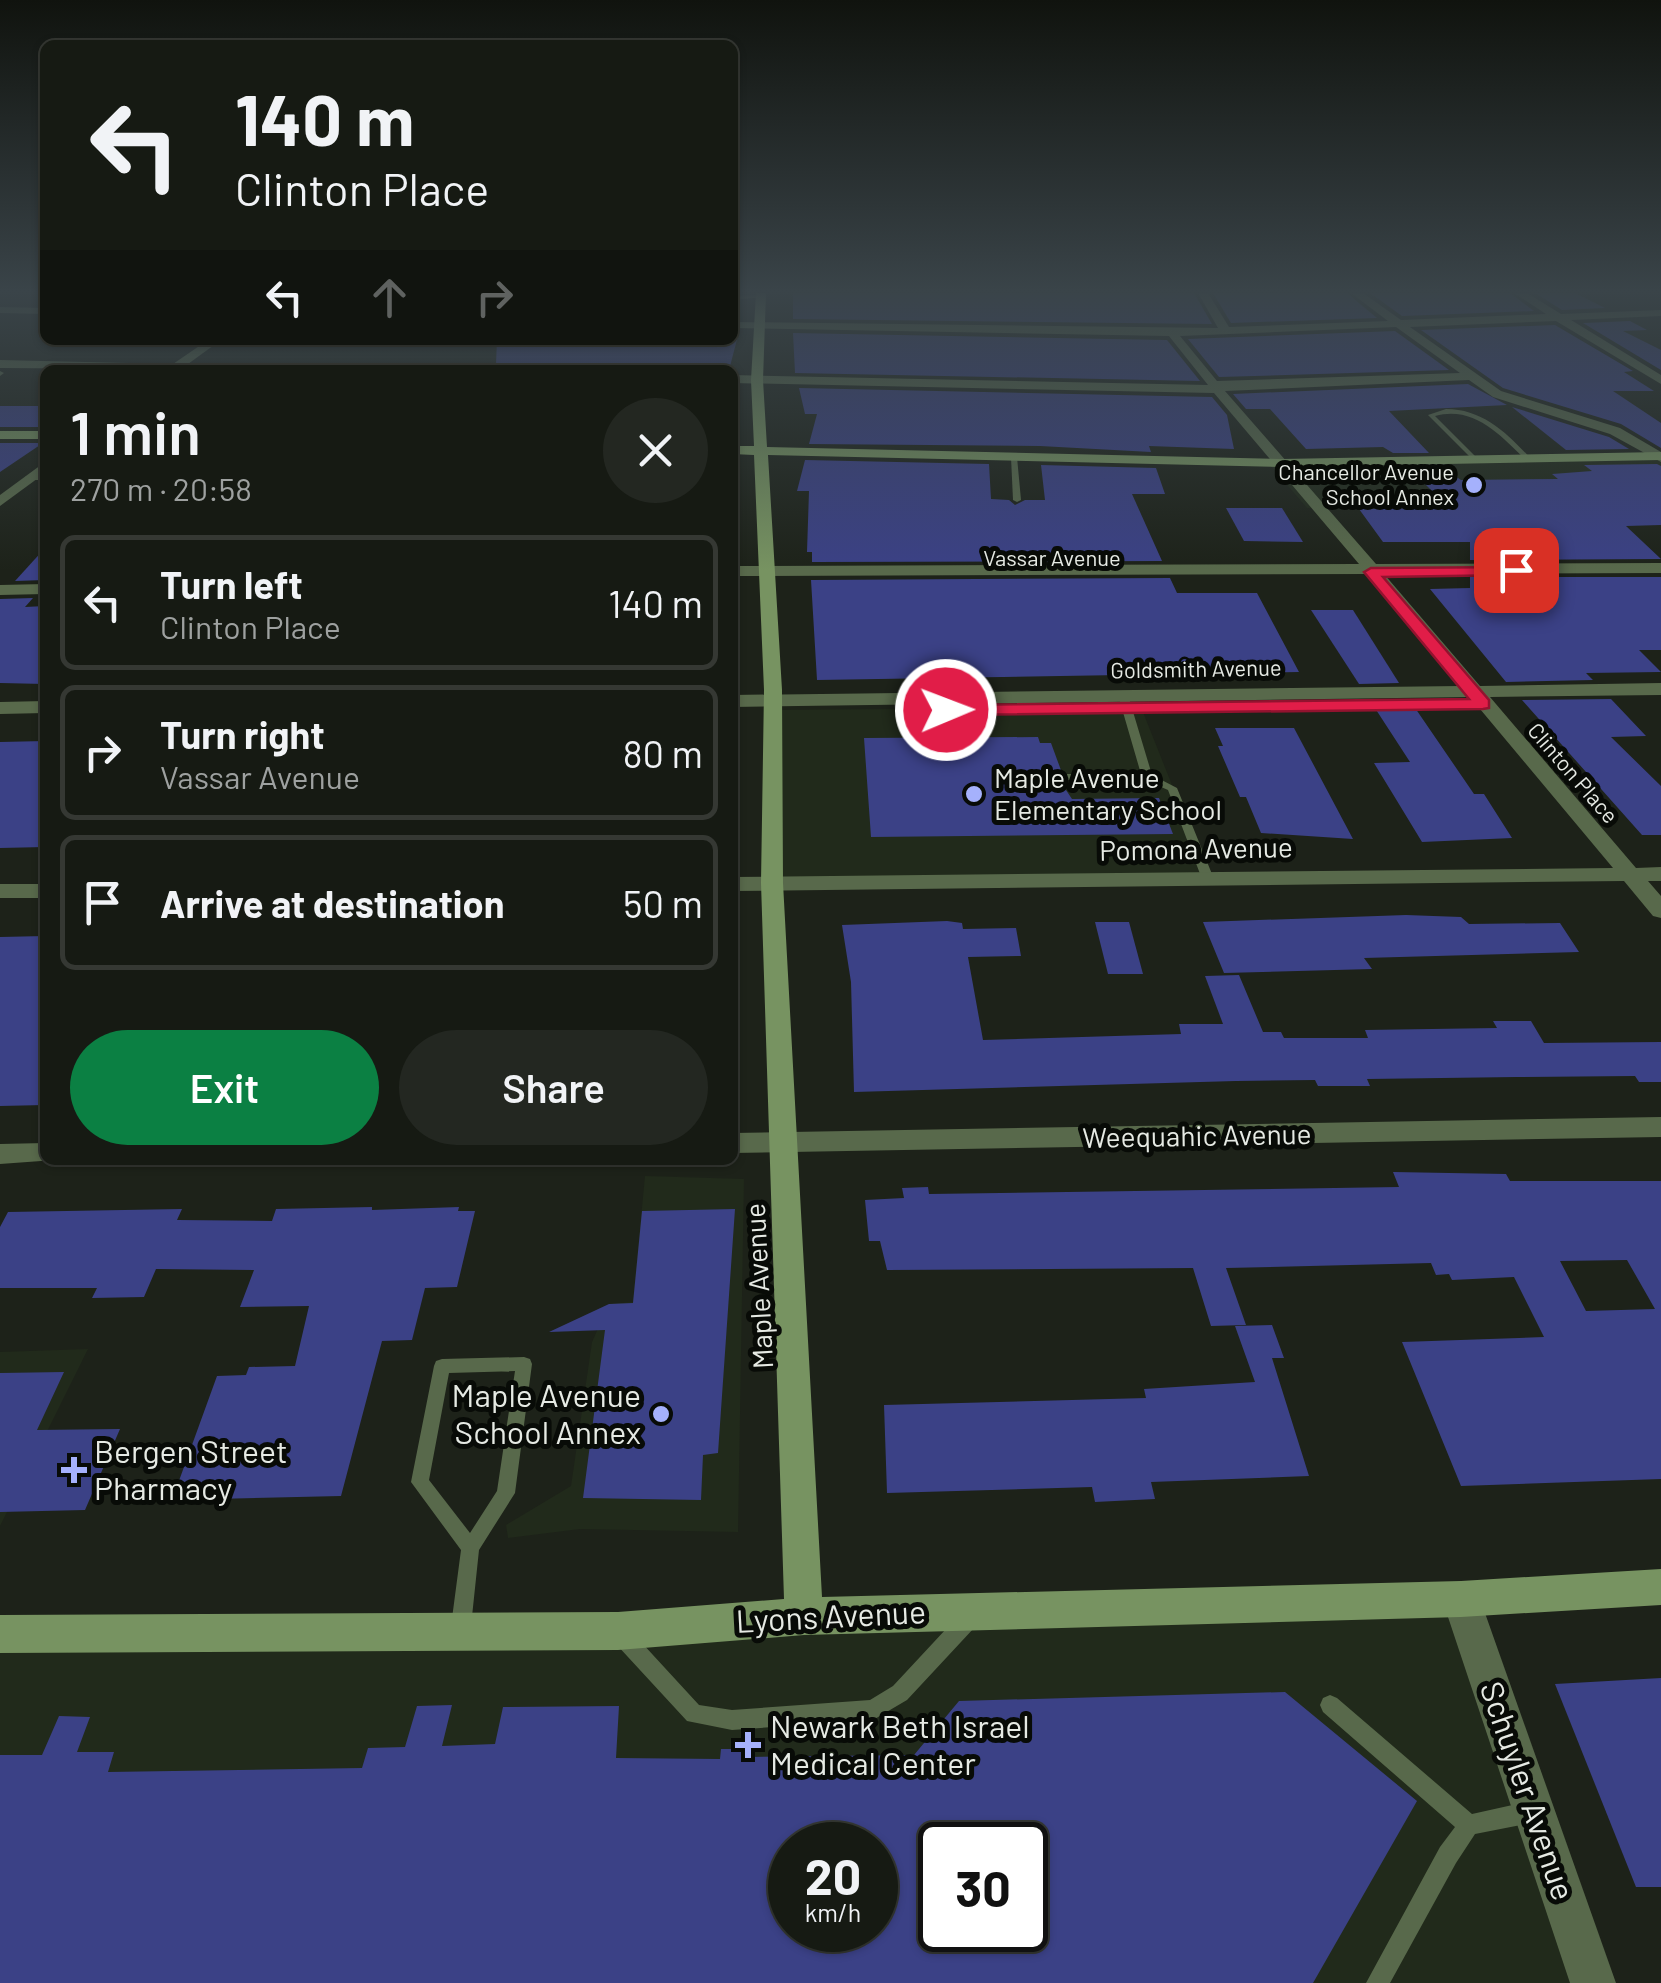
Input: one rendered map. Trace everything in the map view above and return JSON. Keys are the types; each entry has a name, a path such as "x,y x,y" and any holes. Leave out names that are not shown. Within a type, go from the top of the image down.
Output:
{"street":[{"name":"Maple Avenue","path":"757,386 773,706 772,883 804,1616"},
{"path":"1122,386 1252,386"},
{"path":"1485,386 1497,394 1615,430 1660,457"},
{"name":"Clinton Place","path":"1218,387 1268,453 1282,464 1661,911"},
{"path":"0,435 40,435"},
{"path":"738,450 1282,464 1660,457"},
{"path":"0,502 37,478"},
{"name":"Vassar Avenue","path":"738,573 1308,579 1371,572 1661,568"},
{"name":"Vassar Avenue","path":"738,582 768,576"},
{"path":"0,579 40,578"},
{"path":"0,590 40,590"},
{"name":"Goldsmith Avenue","path":"738,702 773,706 1125,702 1477,697 1661,689"},
{"name":"Goldsmith Avenue","path":"1477,697 1661,702"},
{"name":"Goldsmith Avenue","path":"738,713 773,706"},
{"path":"0,708 40,707"},
{"path":"0,720 40,720"},
{"name":"Pomona Avenue","path":"738,884 1661,874"},
{"path":"0,891 40,891"},
{"name":"Weequahic Avenue","path":"738,1143 1661,1127"},
{"path":"0,1154 40,1154"},
{"name":"Lyons Avenue","path":"0,1634 618,1631 804,1616 1460,1599 1661,1587"},
{"name":"Schuyler Avenue","path":"1460,1599 1593,1983"}],"lane":[{"path":"1478,462 1431,415 1463,412 1482,417 1530,461"},
{"path":"1014,457 1016,500"},
{"path":"1125,702 1147,777"},
{"path":"1067,777 1147,777 1172,788 1208,878"},
{"path":"460,1632 470,1548 506,1493 524,1364 442,1366 420,1482 470,1548"},
{"path":"618,1631 694,1714 732,1720 814,1716 874,1710 900,1693 976,1611"},
{"path":"1330,1704 1469,1825"},
{"path":"1377,1983 1448,1855 1469,1825 1534,1812"}],"shaded area":[{"name":"Chancellor Avenue School Annex","path":"1661,458 1661,518 1423,510 1417,506 1307,508 1270,465"},
{"name":"Maple Avenue Elementary School","path":"1141,707 1209,878 776,881 768,710"},
{"name":"Maple Avenue School Annex","path":"645,1176 744,1179 738,1532 580,1529 508,1538 506,1525 571,1486 592,1342 609,1304 633,1302"},
{"path":"88,1349 0,1526 0,1352"},
{"name":"Newark Beth Israel Medical Center","path":"1449,1613 1579,1983 0,1983 0,1645"}],"building":[{"path":"1471,386 1507,405 1389,411 1429,453 1393,453 1383,447 1306,449 1270,409 1246,409 1233,394"},
{"path":"1500,386 1645,386 1654,391 1613,391 1661,423 1661,448 1621,424"},
{"path":"799,388 1212,397 1227,415 1234,449 1149,446 1151,452 1040,446 809,444 817,414 805,414"},
{"path":"0,406 40,406 40,427 0,427"},
{"path":"1512,407 1609,437 1629,449 1566,450"},
{"path":"0,443 40,443 40,445 0,472"},
{"path":"805,460 989,464 991,499 1009,500 1015,505 1025,500 1045,500 1041,465 1156,468 1165,494 1132,494 1162,561 812,562 812,552 807,552 809,491 797,491"},
{"path":"1584,465 1661,466 1661,525 1626,526 1661,559 1470,560 1470,542 1383,542 1359,509 1449,508 1409,468 1443,468 1461,480 1558,479 1552,474 1592,471"},
{"path":"1226,508 1282,508 1303,542 1244,541"},
{"path":"40,554 40,580 15,581"},
{"path":"1470,577 1661,577 1661,650 1639,650 1661,672 1586,673 1593,680 1506,682 1430,589 1470,588"},
{"path":"1170,578 1177,593 1257,593 1299,672 817,680 811,580"},
{"path":"33,598 25,607 40,606 40,684 0,683 0,599"},
{"path":"1311,610 1353,610 1399,683 1359,684"},
{"path":"1611,699 1646,736 1611,737 1661,786 1661,835 1642,835 1522,700"},
{"path":"1371,702 1411,702 1474,794 1484,794 1512,838 1422,842 1374,763 1410,762"},
{"path":"1215,728 1294,728 1353,839 1261,833 1246,797 1240,797 1218,746 1223,746"},
{"path":"1038,737 1040,743 1051,743 1062,773 1058,778 1072,799 1159,798 1173,834 871,837 864,738"},
{"path":"40,741 40,847 0,848 0,742"},
{"path":"1406,915 1461,917 1469,924 1560,923 1579,952 1364,958 1372,969 1224,973 1203,922"},
{"path":"1095,922 1129,922 1143,974 1108,974"},
{"path":"962,923 963,929 1016,928 1021,956 968,957 983,1040 1181,1034 1179,1024 1223,1024 1205,976 1239,975 1263,1032 1281,1032 1284,1038 1368,1038 1365,1030 1497,1028 1493,1021 1531,1021 1544,1043 1661,1042 1661,1082 1639,1082 1635,1076 1517,1077 1367,1079 1370,1086 1318,1086 1315,1080 854,1092 851,982 842,925"},
{"path":"40,936 40,1105 0,1106 0,937"},
{"path":"1393,1172 1506,1174 1510,1181 1661,1181 1661,1479 1461,1486 1402,1342 1544,1337 1514,1277 1452,1280 1449,1274 1436,1275 1431,1263 1226,1268 1246,1325 1211,1326 1193,1268 887,1270 880,1241 869,1241 865,1200 904,1198 902,1188 928,1187 929,1194 1399,1187","holes":["1627,1260 1655,1309 1586,1311 1560,1261"]},
{"path":"459,1207 458,1211 475,1211 457,1287 425,1288 412,1340 382,1341 341,1496 172,1500 217,1376 246,1375 249,1367 295,1366 309,1306 240,1307 254,1270 156,1269 144,1297 92,1298 97,1288 0,1288 0,1227 8,1212 182,1209 177,1220 272,1221 276,1209"},
{"name":"Maple Avenue School Annex","path":"735,1209 718,1453 703,1455 701,1500 583,1498 605,1330 549,1332 609,1304 633,1303 642,1211"},
{"path":"1272,1325 1284,1358 1272,1358 1309,1476 1151,1482 1155,1499 1095,1502 1092,1487 887,1493 884,1405 1146,1398 1144,1389 1255,1382 1235,1326"},
{"path":"64,1372 37,1430 120,1429 85,1510 0,1512 0,1373"},
{"path":"1661,1678 1661,1887 1636,1887 1555,1684"},
{"path":"1285,1692 1417,1801 1313,1983 0,1983 0,1755 42,1755 59,1716 90,1717 77,1752 114,1752 108,1772 362,1768 368,1748 405,1747 417,1706 452,1705 442,1746 495,1744 503,1707 619,1706 616,1758 720,1759 721,1749 746,1749 746,1757 914,1755 959,1701"}],"place":[{"name":"Chancellor Avenue School Annex","path":"1474,485"},
{"name":"Maple Avenue Elementary School","path":"974,794"},
{"name":"Maple Avenue School Annex","path":"661,1414"},
{"name":"Bergen Street Pharmacy","path":"74,1470"},
{"name":"Newark Beth Israel Medical Center","path":"748,1745"}],"route":[{"path":"946,710 1483,704 1371,572 1516,570"}]}
